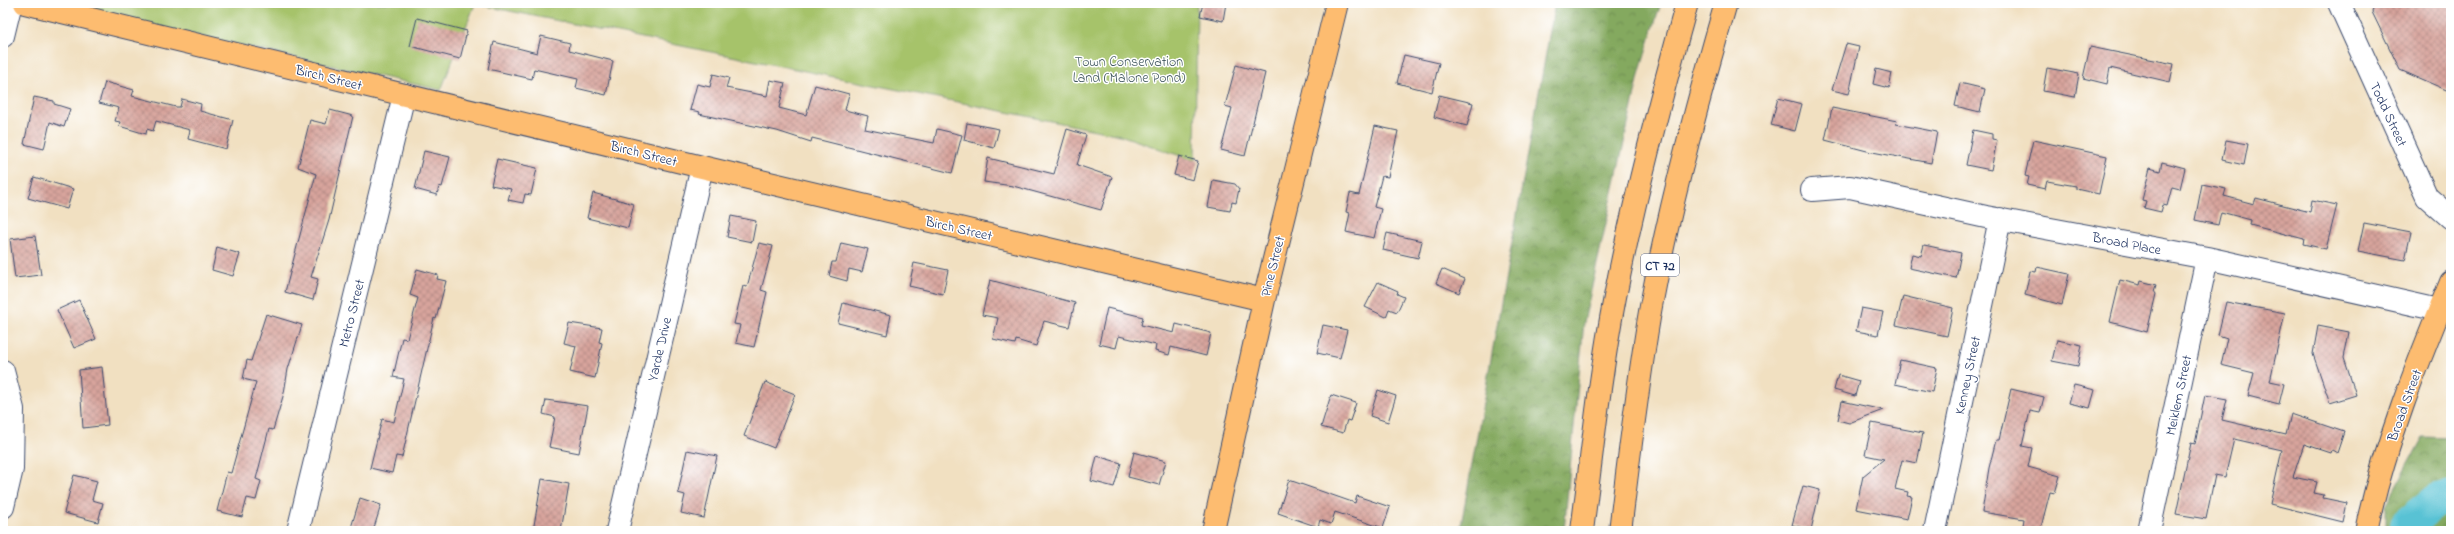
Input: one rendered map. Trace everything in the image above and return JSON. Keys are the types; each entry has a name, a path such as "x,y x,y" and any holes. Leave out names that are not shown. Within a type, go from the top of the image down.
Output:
{"main road":[{"name":"Birch Street","path":"24,3 702,167 1264,300"},
{"name":"Pine Street","path":"1213,531 1264,300 1337,3"},
{"name":"CT 72","path":"1582,531 1598,402 1615,297 1639,187 1687,3"},
{"name":"CT 72","path":"1620,531 1635,405 1652,304 1696,109 1726,3"},
{"name":"Broad Street","path":"2366,531 2374,493 2408,394 2451,282"}],"street":[{"path":"3,36 11,3"},
{"name":"Todd Street","path":"2346,7 2427,197 2451,218"},
{"name":"Metro Street","path":"298,531 404,95"},
{"name":"Yarde Drive","path":"617,531 702,167"},
{"name":"Broad Place","path":"1812,190 1850,187 2000,220 2207,258 2439,310"},
{"name":"Kenney Street","path":"1935,531 2000,220"},
{"name":"Meiklem Street","path":"2149,531 2207,258"},
{"path":"3,371 13,409 12,469 3,507"}],"green space":[{"name":"Town Conservation Land (Malone Pond)","path":"50,3 1197,3 1195,161 1120,135 475,4 441,90"},
{"path":"1555,3 1661,3 1640,71 1584,322 1564,531 1460,531"},
{"path":"2423,437 2451,438 2451,531 2386,531 2386,505"}],"building":[{"path":"1203,3 1226,3 1223,21 1200,16"},
{"path":"2376,3 2451,3 2451,92 2400,70 2372,12"},
{"path":"417,18 467,31 460,59 410,46"},
{"path":"541,36 570,43 569,50 613,61 606,95 576,88 578,79 534,69 532,79 488,69 494,42 537,53"},
{"path":"1846,44 1859,47 1849,94 1832,90"},
{"path":"2090,47 2174,64 2170,82 2110,68 2107,84 2083,78"},
{"path":"1404,55 1439,63 1432,92 1397,83"},
{"path":"1236,65 1265,73 1245,156 1221,150 1232,108 1225,106"},
{"path":"2047,68 2079,74 2075,97 2043,91"},
{"path":"1876,69 1892,73 1889,88 1873,84"},
{"path":"713,74 729,78 726,88 767,96 770,80 785,83 779,108 806,115 815,85 849,94 845,110 868,116 865,129 934,143 937,129 962,135 952,173 812,138 811,142 777,131 699,114 700,112 690,110 697,84 710,87"},
{"path":"105,82 134,90 132,96 176,107 180,107 182,99 201,104 200,111 233,120 226,149 188,139 190,130 156,121 153,131 147,129 146,134 119,126 120,122 115,121 119,108 99,103"},
{"path":"1960,83 1985,89 1980,112 1955,106"},
{"path":"1439,95 1473,103 1467,126 1434,117"},
{"path":"34,97 54,101 54,104 70,109 64,127 50,122 44,149 24,144"},
{"path":"1778,98 1802,104 1795,131 1771,125"},
{"path":"1832,108 1897,121 1896,124 1937,132 1931,163 1867,151 1825,140"},
{"path":"330,110 353,116 329,220 311,277 318,279 313,300 285,292 316,174 298,167 310,120 326,124"},
{"path":"967,123 999,129 994,148 964,140"},
{"path":"1375,126 1398,131 1388,177 1382,176 1374,207 1381,209 1374,238 1346,232 1350,213 1346,212 1350,193 1359,195"},
{"path":"1067,129 1086,135 1077,165 1112,177 1101,210 1013,186 984,182 988,158 1054,174"},
{"path":"1973,130 1992,134 1992,139 1997,140 1991,170 1966,165"},
{"path":"2033,140 2107,156 2099,194 2076,189 2076,186 2047,181 2045,189 2027,185 2029,177 2025,176"},
{"path":"2226,140 2248,144 2244,165 2222,160"},
{"path":"424,151 450,157 442,187 439,186 437,195 415,189"},
{"path":"1179,156 1198,161 1193,180 1174,175"},
{"path":"497,159 537,168 531,195 525,194 523,203 508,200 511,189 491,185"},
{"path":"2162,162 2185,168 2180,189 2172,187 2167,206 2163,205 2161,212 2144,208 2146,201 2142,200 2150,168 2160,171"},
{"path":"34,177 73,189 67,209 28,198"},
{"path":"1213,180 1235,184 1239,189 1236,203 1232,202 1230,211 1208,207"},
{"path":"2202,184 2226,189 2224,196 2254,204 2256,198 2310,212 2312,200 2337,205 2326,249 2303,244 2304,239 2250,225 2251,220 2221,212 2218,225 2195,220"},
{"path":"593,193 634,204 628,228 587,218"},
{"path":"731,216 756,221 752,242 727,237"},
{"path":"2364,223 2411,232 2405,260 2358,251"},
{"path":"1387,233 1422,241 1418,258 1383,250"},
{"path":"35,236 41,275 15,278 10,239"},
{"path":"759,243 773,246 761,290 767,292 754,347 736,343 740,325 734,324 743,286 747,287"},
{"path":"841,243 868,249 862,272 849,269 847,281 829,276 832,262 836,262"},
{"path":"1924,245 1961,253 1956,278 1909,268 1912,254 1921,256"},
{"path":"217,247 240,254 233,276 212,270"},
{"path":"914,263 948,270 943,294 909,286"},
{"path":"2037,267 2069,274 2062,305 2025,295 2030,271 2036,272"},
{"path":"417,269 438,275 437,279 446,281 436,319 434,318 402,457 396,456 392,473 370,468 382,419 394,422 404,379 393,377 402,338 407,339 418,298 410,295"},
{"path":"1442,269 1465,279 1459,293 1436,283"},
{"path":"990,280 1075,303 1069,327 1044,321 1036,346 1016,340 1015,344 993,339 998,318 982,315"},
{"path":"2120,280 2140,285 2141,281 2156,285 2154,291 2156,294 2147,332 2110,322"},
{"path":"1378,282 1398,291 1397,294 1404,297 1397,312 1389,309 1386,317 1365,307"},
{"path":"1903,296 1953,308 1947,336 1896,325"},
{"path":"79,300 96,339 74,348 57,310"},
{"path":"2226,302 2285,313 2270,381 2284,384 2279,404 2248,396 2254,373 2221,365 2227,338 2218,335"},
{"path":"843,303 891,315 887,335 838,323"},
{"path":"1107,308 1143,317 1141,325 1174,333 1176,324 1211,333 1206,356 1171,347 1169,355 1155,351 1156,345 1119,336 1116,348 1099,344"},
{"path":"1861,308 1883,312 1878,335 1856,331"},
{"path":"266,314 302,325 288,369 284,393 273,430 269,429 256,479 261,481 256,500 247,498 242,517 217,511 227,472 231,473 256,382 243,379 247,360 251,361"},
{"path":"569,323 602,328 599,342 602,343 595,378 570,372 576,346 564,343"},
{"path":"1323,325 1347,330 1340,358 1317,353"},
{"path":"2318,326 2349,332 2344,358 2356,395 2330,403 2313,354"},
{"path":"2057,340 2082,345 2078,366 2052,361"},
{"path":"1900,360 1937,368 1932,392 1895,384"},
{"path":"102,367 108,425 83,428 79,370"},
{"path":"1838,375 1859,381 1855,396 1834,390"},
{"path":"765,382 795,394 774,448 744,436"},
{"path":"2074,385 2095,390 2090,408 2069,403"},
{"path":"2011,389 2044,397 2040,413 2030,411 2022,446 2032,448 2028,467 2060,476 2055,493 2050,492 2040,531 2022,531 2024,519 1982,512 1989,468 1996,440 1999,440"},
{"path":"1378,390 1396,396 1388,422 1370,416"},
{"path":"1331,395 1356,403 1350,421 1347,420 1343,433 1321,427"},
{"path":"2205,395 2227,399 2222,420 2286,435 2291,414 2344,432 2337,453 2332,450 2331,453 2304,444 2293,477 2317,482 2314,493 2324,495 2323,498 2347,503 2343,522 2270,504 2282,450 2234,439 2225,477 2215,475 2206,519 2176,514 2191,443 2195,444"},
{"path":"546,400 588,406 579,453 549,447 555,417 543,414"},
{"path":"1842,401 1883,410 1849,423 1838,420"},
{"path":"1872,423 1923,433 1917,463 1902,460 1895,489 1908,492 1907,496 1912,497 1907,519 1856,509 1863,476 1884,459 1865,455"},
{"path":"687,450 717,456 704,518 681,513 685,495 678,493"},
{"path":"1134,452 1166,461 1159,485 1128,477"},
{"path":"1097,456 1121,463 1114,487 1091,481"},
{"path":"74,475 97,481 92,500 103,503 98,522 64,513"},
{"path":"542,479 569,484 561,531 533,531"},
{"path":"1289,480 1355,503 1357,496 1390,507 1383,528 1335,512 1331,524 1320,520 1318,527 1278,513"},
{"path":"1803,486 1820,490 1811,530 1792,525"},
{"path":"360,498 381,505 373,531 350,531"}],"waterway":[{"path":"2405,531 2407,525 2438,500 2451,497"}]}
